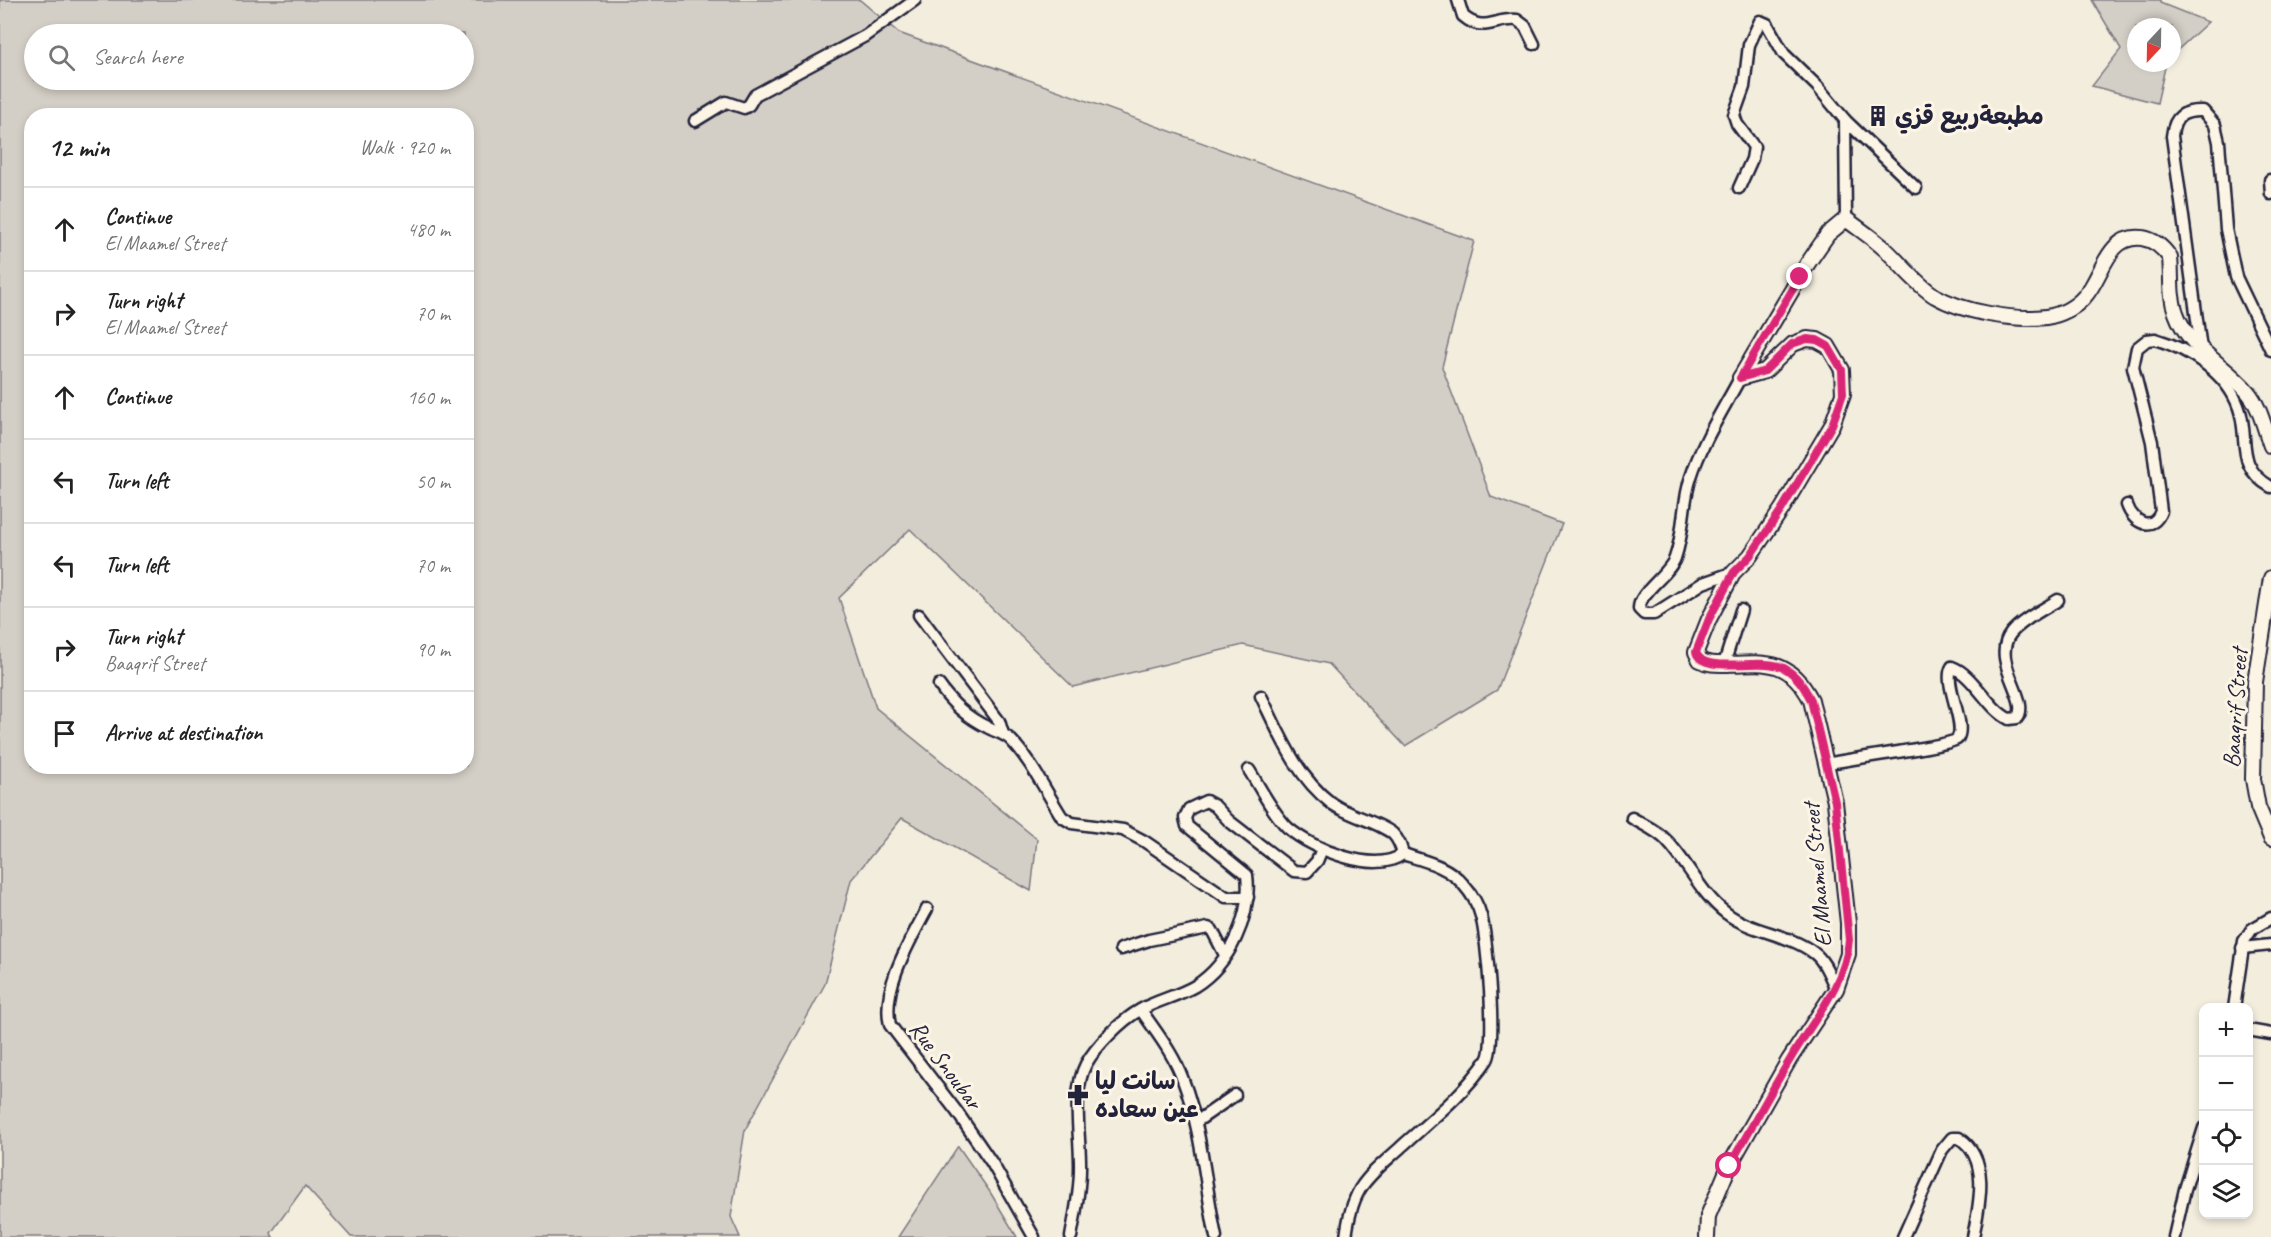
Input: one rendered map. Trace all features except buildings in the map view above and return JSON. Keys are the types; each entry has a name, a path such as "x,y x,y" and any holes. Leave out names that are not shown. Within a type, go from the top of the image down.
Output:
{"street":[{"path":"695,121 726,102 744,108 749,105 755,95 865,36 915,0"},
{"path":"1458,0 1460,11 1468,21 1481,25 1516,20 1525,26 1534,44"},
{"path":"1739,188 1752,159 1754,147 1737,124 1734,115 1744,87 1749,45 1760,21 1767,24 1784,54 1817,86 1845,120 1916,188"},
{"path":"2201,349 2172,136 2177,117 2182,113 2195,110 2203,111 2210,117 2217,132 2226,229 2236,277 2271,350"},
{"path":"1740,378 1765,371 1792,344 1807,339 1817,340 1828,346 1842,370 1844,384 1839,410 1824,438 1766,534 1734,572 1703,583 1654,614 1644,614 1639,609 1640,602 1675,558 1682,536 1691,476 1701,453 1740,378 1808,263 1828,234 1845,219 1845,120"},
{"path":"2270,180 2271,194"},
{"path":"1845,219 1886,250 1920,284 1936,296 1971,310 2025,317 2047,317 2074,306 2091,288 2111,250 2127,239 2149,239 2157,243 2170,258 2170,289 2176,314 2188,335 2248,392 2256,404 2271,446"},
{"path":"2127,505 2130,514 2140,523 2156,520 2161,511 2152,442 2133,367 2138,348 2147,340 2164,341 2215,372 2225,382 2240,410 2244,445 2251,468 2256,475 2271,486"},
{"name":"El Maamel Street","path":"1707,1237 1710,1210 1729,1166 1789,1060 1836,989 1845,964 1849,940 1835,802 1811,700 1803,686 1784,668 1772,663 1704,662 1696,652 1709,619 1734,572"},
{"name":"Baaqrif Street","path":"2271,578 2255,682 2253,779 2258,807 2271,838"},
{"path":"1826,764 1955,740 1959,735 1959,727 1950,677 1952,667 1961,672 1998,712 2009,719 2017,718 2021,711 2021,704 2006,667 2006,642 2009,635 2023,622 2058,600"},
{"path":"1724,664 1741,610"},
{"path":"920,615 999,721 1003,734"},
{"path":"939,685 957,708 1011,740 1028,762 1062,817 1072,823 1123,830 1144,841 1226,897 1248,897"},
{"path":"1261,696 1288,752 1314,788 1332,804 1391,832 1400,842 1403,854"},
{"path":"1249,770 1287,826 1300,837 1322,849 1351,858 1377,862 1394,861 1403,854"},
{"path":"1071,1237 1080,1181 1078,1100 1081,1073 1094,1052 1122,1023 1141,1010 1196,985 1215,970 1239,931 1248,897 1247,875 1187,826 1185,818 1189,809 1206,801 1215,806 1230,821 1294,871 1307,872 1317,861 1322,849"},
{"path":"1632,818 1665,839 1709,896 1726,913 1745,925 1782,937 1816,954 1836,989"},
{"path":"1346,1237 1352,1205 1360,1189 1372,1174 1447,1106 1489,1058 1492,1031 1486,942 1481,914 1469,892 1454,874 1439,866 1403,854"},
{"name":"Rue Snoubar","path":"927,909 904,953 893,981 887,1015 890,1025 957,1112 992,1163 1034,1237"},
{"path":"2235,1003 2242,948 2247,935 2252,928 2271,918"},
{"path":"1121,949 1149,940 1208,928 1212,930 1225,955"},
{"path":"2242,948 2271,945"},
{"path":"1141,1010 1175,1061 1183,1079 1196,1122 1216,1237"},
{"path":"2253,1031 2271,1034"},
{"path":"1196,1122 1235,1095"},
{"path":"1903,1237 1942,1150 1952,1138 1959,1138 1971,1150 1980,1182 1979,1213 1973,1237"},
{"path":"2174,1237 2185,1189 2199,1144"}],"shaded area":[{"path":"0,0 860,0 899,33 1474,241 1442,367 1491,497 1562,524 1497,690 1405,746 1329,664 1243,645 1073,687 910,529 839,598 876,708 1037,839 1031,891 902,818 851,880 825,984 745,1130 731,1217 740,1237 351,1237 305,1186 271,1233 273,1237 0,1237"},
{"path":"2092,0 2160,0 2160,3 2208,22 2181,47 2181,18 2127,18 2127,72 2164,72 2157,103 2092,86 2121,49"},
{"path":"958,1146 990,1192 1017,1237 898,1237"}],"place":[{"name":"مطبعةربيع قزي","path":"1878,116"},
{"name":"سانت ليا عين سعاده","path":"1078,1095"}],"route":[{"path":"1729,1166 1789,1060 1836,989 1848,954 1848,923 1835,802 1811,700 1803,686 1784,668 1772,663 1758,662 1710,664 1700,660 1696,652 1709,619 1734,572 1750,556 1766,534 1839,410 1844,384 1842,370 1828,346 1817,340 1807,339 1792,344 1785,354 1765,371 1740,378 1800,277"}]}
